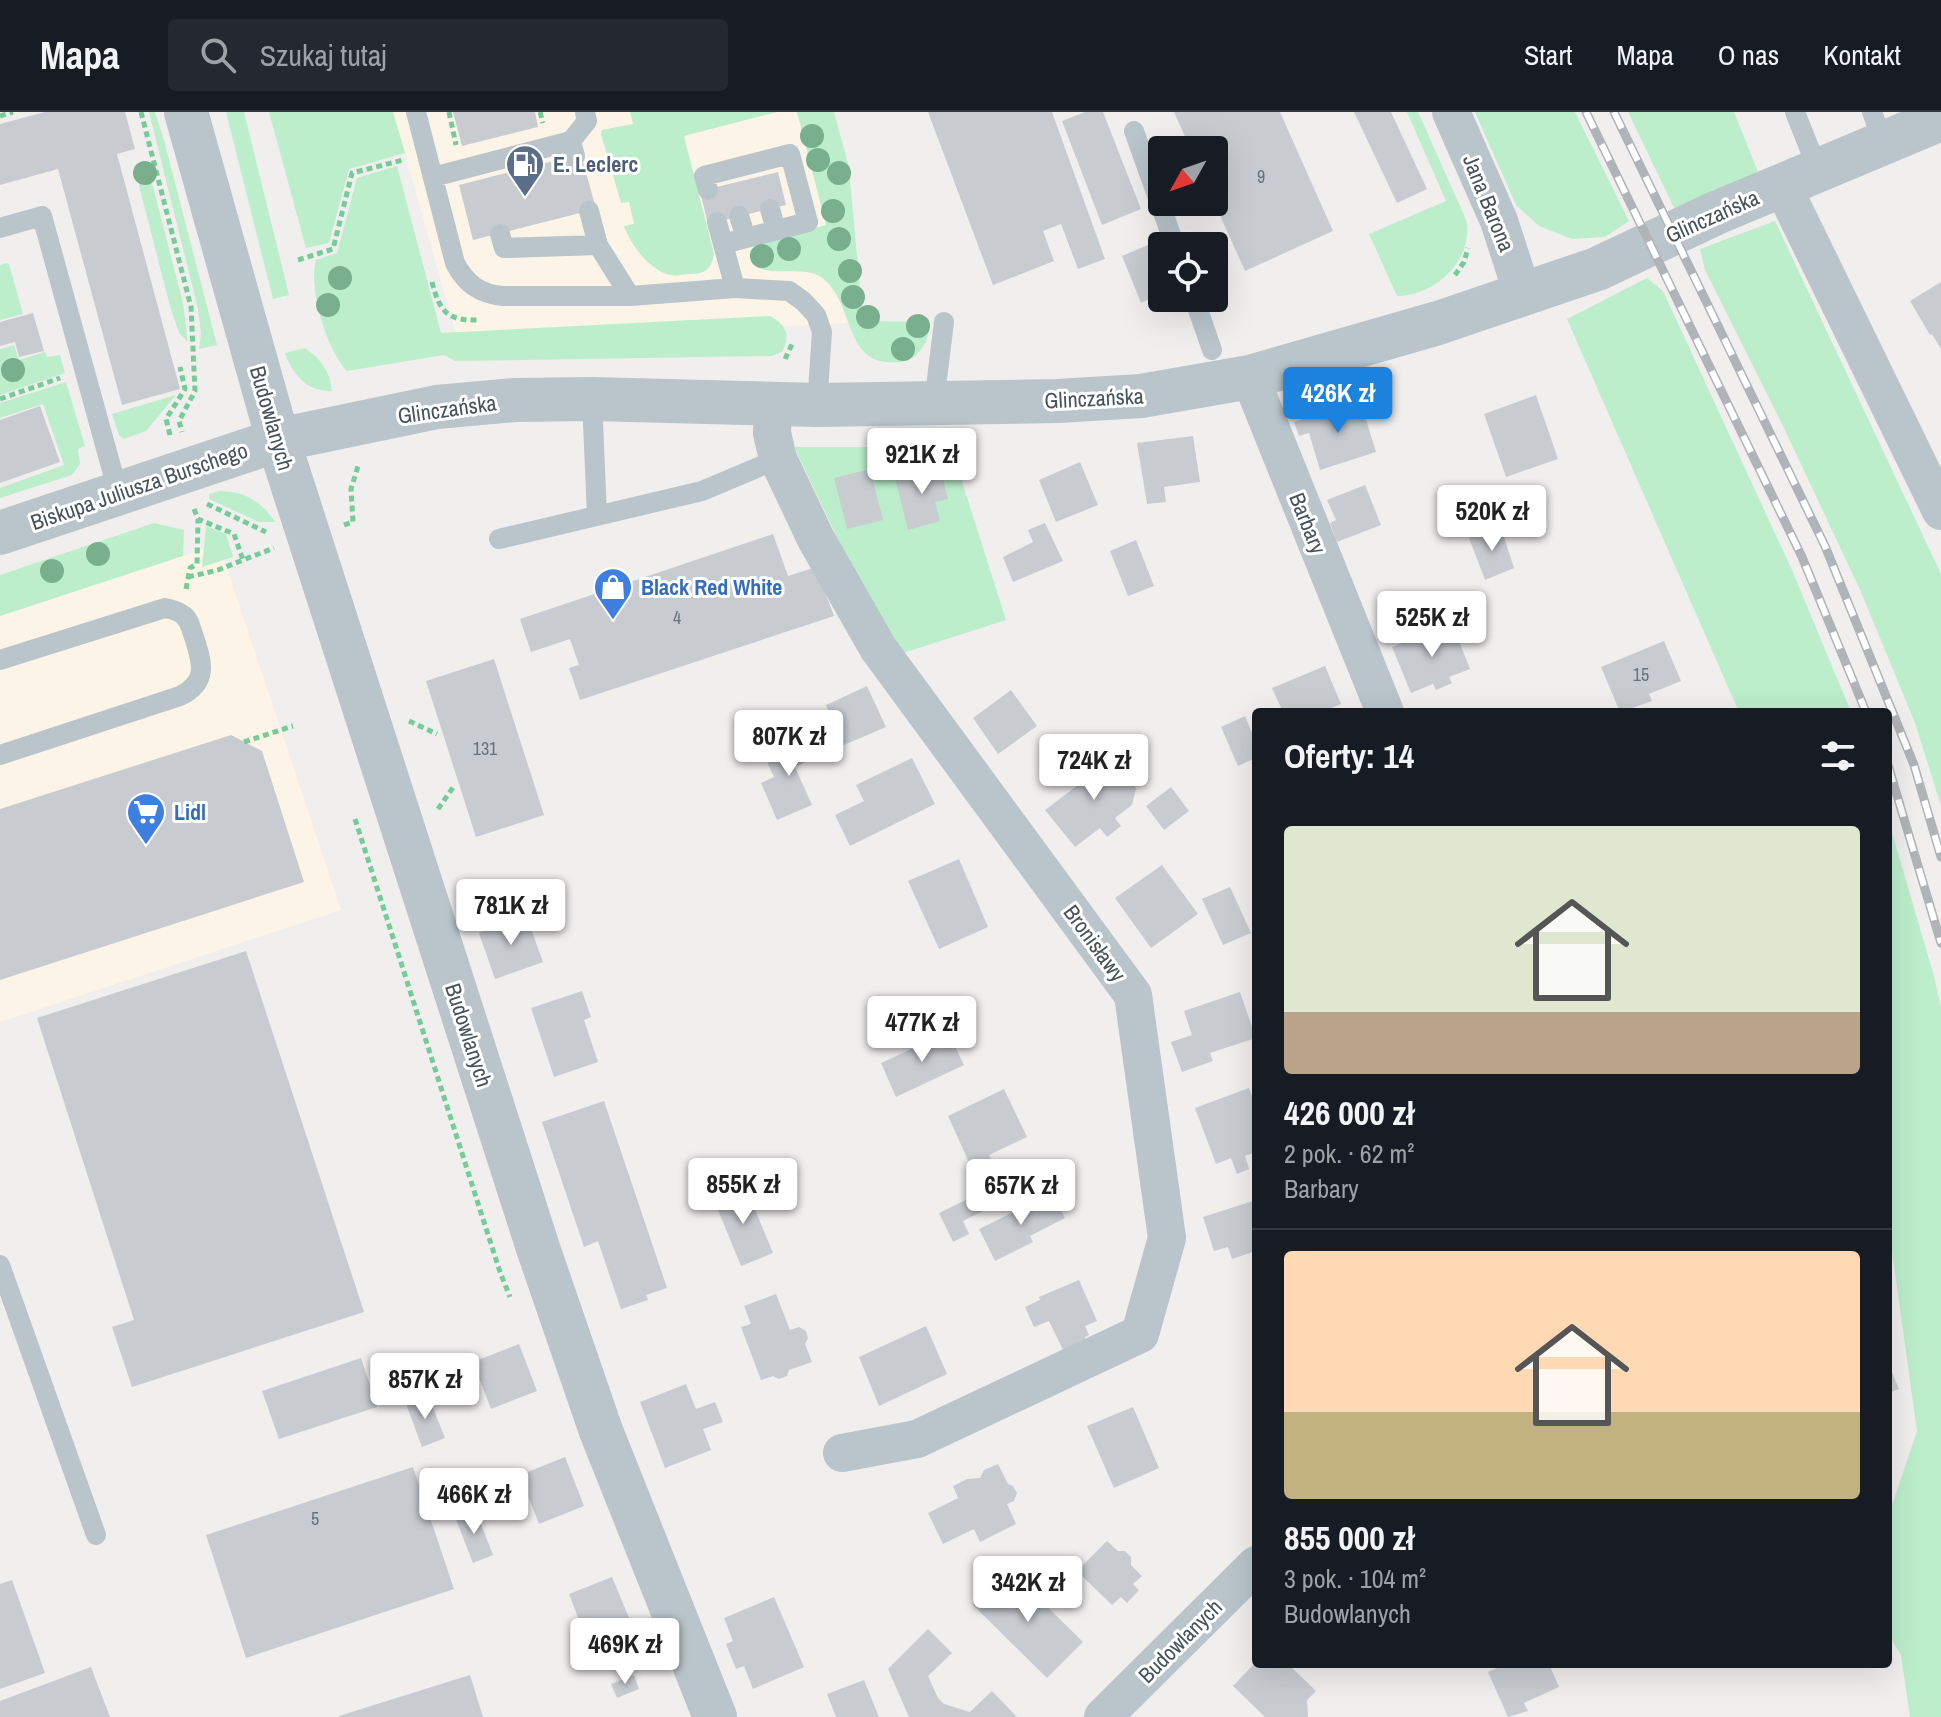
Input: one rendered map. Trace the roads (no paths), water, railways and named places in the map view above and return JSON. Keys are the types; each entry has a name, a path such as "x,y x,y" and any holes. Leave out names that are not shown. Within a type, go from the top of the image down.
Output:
{"street":[{"name":"Budowlanych","path":"186,112 278,440 554,1296 601,1431 715,1717"},
{"name":"Jana Barona","path":"1451,112 1499,221 1523,295"},
{"name":"Glinczańska","path":"278,440 437,407 515,400 817,405 1058,401 1141,396 1250,377 1397,336 1597,269 1800,178 1878,127 1941,119"},
{"name":"Glinczańska","path":"1800,178 1941,511"},
{"name":"Barbary","path":"1250,377 1383,708"},
{"name":"Bronisławy","path":"773,404 772,433 778,459 816,539 878,648 1133,995 1167,1238 1140,1334 917,1439 842,1453"},
{"name":"Biskupa Juliusza Burschego","path":"0,533 278,440"},
{"name":"Budowlanych","path":"1103,1717 1252,1569"}],"lane":[{"path":"416,112 455,263 461,276 471,285 487,295 503,296 630,296 735,288 789,291 816,315 822,332 817,405"},
{"path":"433,177 483,171 573,148 587,121 585,112"},
{"path":"1795,112 1800,178"},
{"path":"1134,131 1170,232"},
{"path":"708,190 704,176 729,177 760,169 790,154 808,222 723,244"},
{"path":"770,209 776,230"},
{"path":"589,211 598,245 630,296"},
{"path":"0,228 42,216 118,492"},
{"path":"739,216 746,238"},
{"path":"717,222 735,288"},
{"path":"500,234 504,248 598,245"},
{"path":"1199,312 1212,350"},
{"path":"934,403 944,322"},
{"path":"592,399 597,516"},
{"path":"499,539 702,491 778,459"},
{"path":"0,660 155,609 174,610 189,622 202,661 198,683 191,691 0,755"},
{"path":"0,1265 96,1535"}],"railway":[{"path":"1586,112 1802,557 1864,708"},
{"path":"1614,112 1825,546 1891,708"},
{"path":"1892,711 1914,765 1941,857"},
{"path":"1892,778 1941,943"}],"place":[{"name":"E. Leclerc","path":"525,198"},
{"name":"Black Red White","path":"613,621"},
{"name":"Lidl","path":"146,846"}]}
